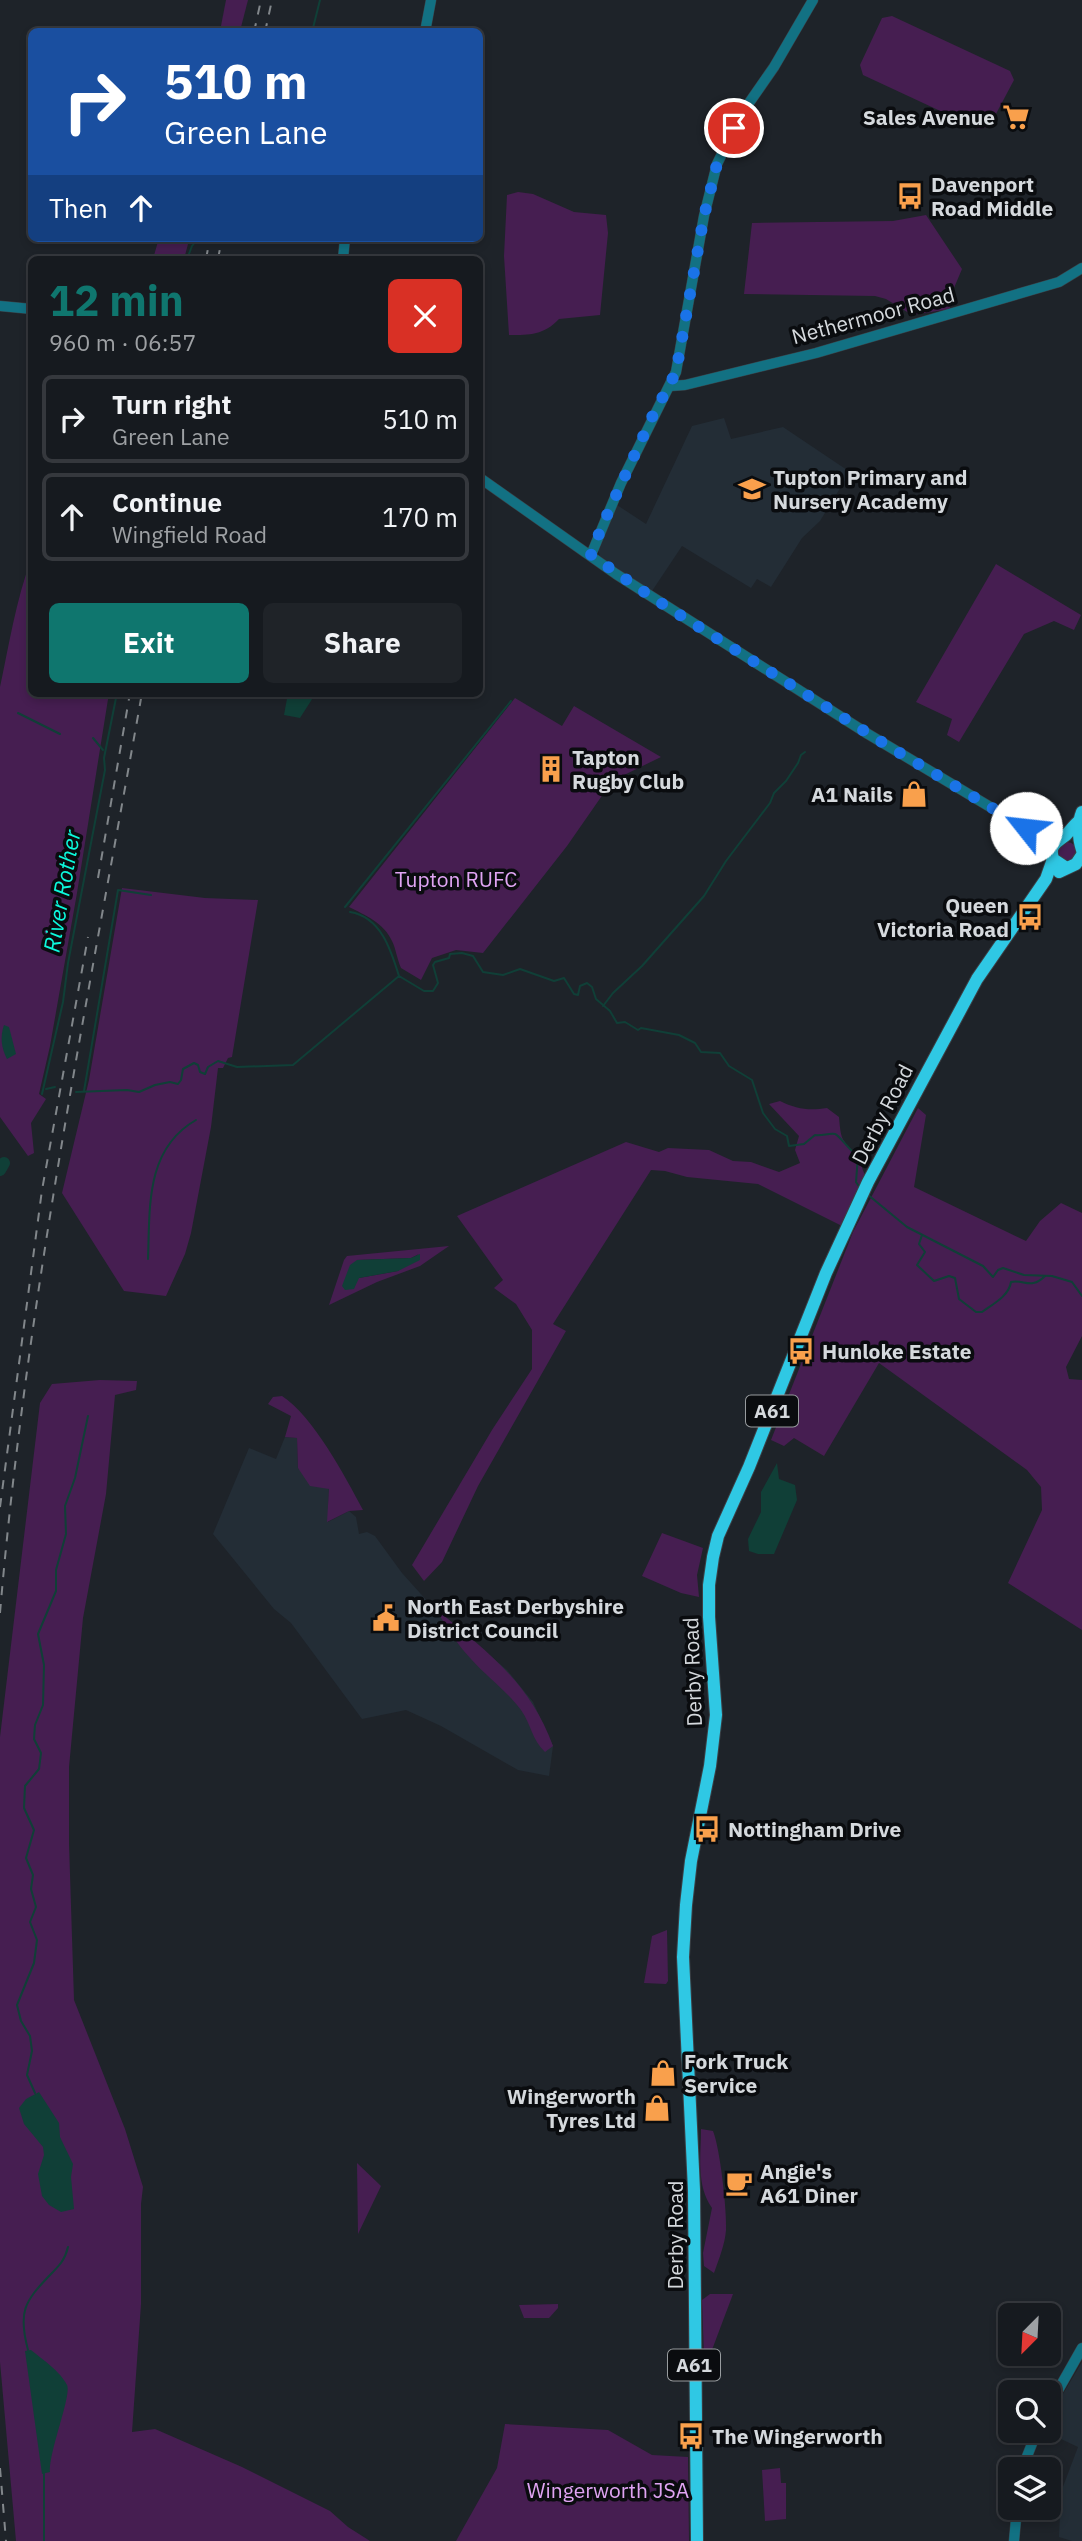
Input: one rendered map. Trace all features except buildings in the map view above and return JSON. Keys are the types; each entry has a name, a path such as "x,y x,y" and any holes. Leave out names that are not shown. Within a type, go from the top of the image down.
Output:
{"highway":[{"name":"A61","path":"1057,846 1080,816"},
{"name":"A61","path":"1080,816 1081,852"},
{"path":"1065,867 1057,846 1072,838 1081,852"},
{"name":"Derby Road","path":"697,2541 694,2190 683,1957 685,1905 691,1861 710,1766 716,1715 709,1585 718,1536 749,1467 826,1273 868,1182 977,979 1046,879 1057,846"},
{"name":"Derby Road","path":"1046,879 1065,867 1076,864 1081,852"}],"street":[{"path":"426,28 431,0"},
{"path":"591,555 626,472 676,372 704,216 717,164 743,113 774,67 813,0"},
{"name":"Nethermoor Road","path":"670,386 685,385 816,353 1059,282 1082,268"},
{"path":"0,306 28,309"},
{"path":"483,480 650,596 969,796 1057,846"},
{"path":"1061,2384 1082,2348"},
{"path":"1014,2541 1016,2520"}],"shaded area":[{"name":"Tupton Primary and Nursery Academy","path":"724,418 731,439 783,427 850,472 820,521 802,538 771,587 757,579 751,588 682,546 652,591 607,562 600,556 598,549 617,505 646,524 692,426"},
{"path":"287,697 313,697 300,718 284,715"},
{"path":"4,1025 9,1027 16,1054 7,1059 2,1042"},
{"path":"420,1254 420,1260 398,1271 359,1278 354,1289 345,1290 342,1286 350,1265 357,1260 411,1258"},
{"path":"285,1437 297,1438 298,1468 329,1489 328,1522 349,1511 356,1517 359,1534 367,1532 375,1536 402,1573 429,1603 507,1670 533,1702 553,1746 549,1776 518,1770 441,1726 406,1710 362,1719 291,1623 274,1609 213,1534 249,1448 276,1459"},
{"path":"777,1463 779,1479 795,1485 797,1500 774,1554 758,1554 749,1551 748,1539 761,1512 761,1492"},
{"path":"39,2092 59,2123 60,2137 73,2164 71,2177 74,2209 61,2212 49,2205 42,2196 38,2174 44,2155 43,2147 24,2124 19,2108 26,2099"},
{"path":"31,2350 60,2375 68,2391 50,2472 42,2474 25,2351"},
{"path":"1082,2362 1082,2541 1059,2537 1061,2492 1078,2447 1061,2439 1061,2397"}],"green space":[{"path":"226,0 248,0 241,28 221,28"},
{"path":"892,16 1010,71 1014,80 989,127 979,129 863,75 860,65 882,18"},
{"path":"518,192 533,194 574,212 606,215 608,233 600,315 559,319 536,333 509,335 504,256 507,195"},
{"path":"926,215 962,269 951,295 950,309 912,315 886,299 875,296 744,294 752,223 893,221"},
{"path":"158,242 190,242 185,256 154,256"},
{"path":"996,564 1081,615 1074,630 1054,621 1024,634 959,742 947,735 952,719 916,702"},
{"path":"28,569 28,697 108,697 77,893 39,1094 46,1099 31,1123 34,1153 28,1156 0,1117 0,687"},
{"name":"Tupton RUFC","path":"515,698 562,726 574,706 661,757 620,777 608,787 567,846 483,953 456,950 432,958 421,980 401,968 393,944 384,929 374,920 349,907"},
{"path":"1063,842 1071,842 1077,852 1071,862 1063,862 1057,856 1057,848"},
{"path":"122,888 205,898 258,900 232,1057 228,1058 223,1068 218,1068 211,1127 191,1233 185,1254 166,1296 124,1291 62,1193 89,1080"},
{"path":"780,1101 803,1109 827,1108 839,1117 842,1138 858,1159 865,1175 842,1226 758,1184 687,1177 651,1170 553,1324 566,1331 478,1486 442,1562 424,1581 412,1565 492,1430 532,1369 532,1330 516,1304 494,1288 503,1280 457,1216 626,1142 659,1152 668,1148 709,1150 733,1161 751,1162 779,1172 800,1163 795,1150 799,1136 769,1104"},
{"path":"918,1108 926,1115 914,1187 1026,1241 1040,1221 1061,1203 1082,1213 1082,1336 1066,1367 1069,1379 1082,1380 1082,1630 1008,1583 1042,1510 1041,1487 1027,1470 879,1363 824,1456 794,1438 784,1446 771,1440 853,1232"},
{"path":"449,1246 420,1266 377,1282 329,1305 347,1256","holes":["419,1254 398,1271 359,1278 357,1260 411,1258"]},
{"path":"100,1380 137,1381 136,1390 115,1395 106,1494 83,1618 69,1767 69,1843 74,2000 125,2129 143,2187 141,2304 132,2432 155,2429 242,2467 330,2511 370,2541 16,2541 0,2362 0,1737 40,1403 52,1384"},
{"path":"282,1396 294,1405 317,1432 363,1510 349,1511 327,1522 329,1489 310,1486 298,1468 297,1438 285,1437 291,1416 268,1404 273,1397"},
{"path":"662,1533 703,1548 697,1575 699,1597 681,1593 642,1576"},
{"path":"436,1609 489,1654 519,1685 532,1703 553,1746 545,1752 534,1737 521,1710 466,1653"},
{"path":"667,1930 668,1981 666,1984 644,1983 652,1936"},
{"path":"701,2129 713,2131 724,2194 725,2235 714,2273 704,2266 703,2253 712,2208 701,2180"},
{"path":"357,2163 381,2186 358,2234"},
{"path":"710,2294 733,2294 707,2363 704,2358 702,2300"},
{"path":"558,2304 558,2308 549,2318 524,2318 519,2305"},
{"name":"Wingerworth JSA","path":"505,2424 608,2430 652,2455 688,2457 689,2541 456,2541 497,2468"},
{"path":"780,2468 781,2483 786,2483 786,2519 765,2521 762,2470"}],"waterway":[{"name":"River Rother","path":"313,28 320,0"},
{"name":"River Rother","path":"188,256 195,242"},
{"name":"River Rother","path":"223,243 227,242"},
{"name":"River Rother","path":"42,1094 63,1002 116,697"},
{"path":"345,907 511,701"},
{"path":"18,713 60,734"},
{"path":"93,738 103,750"},
{"path":"603,1006 704,896 805,752"},
{"path":"84,1091 118,890 151,895"},
{"path":"350,912 370,920 377,928 388,946 399,976"},
{"path":"76,1092 139,1092 155,1085 170,1082 178,1084 183,1069 194,1063 198,1065 200,1072 205,1074 208,1067 218,1061 237,1067 293,1065 399,976 424,991 433,991 438,983 433,965 435,962 449,958 450,954 462,953 473,956 483,972 503,975 520,969 554,981 564,978 574,994 578,995 580,986 587,983 592,987 596,999 610,1011 617,1023 625,1022 638,1030 641,1028 679,1035 695,1043 701,1052 720,1053 729,1066 752,1080 763,1113 775,1129 787,1136 789,1146 804,1144 815,1135 835,1134 839,1137 858,1156 856,1182 860,1188"},
{"path":"46,1089 55,1087"},
{"path":"148,1259 151,1200 159,1163 179,1132 196,1120"},
{"name":"River Rother","path":"0,1170 4,1163"},
{"path":"867,1194 907,1227 983,1266 993,1277 1003,1268 1024,1275 1052,1276 1072,1282 1082,1296"},
{"path":"922,1235 919,1244 925,1252 917,1265 934,1281 949,1276 955,1278 959,1299 976,1312 982,1312 1000,1299 1011,1282 1032,1283 1045,1276"},
{"path":"35,2093 27,2075 32,2051 30,2036 21,2021 17,2005 34,1963 37,1940 30,1922 36,1907 31,1889 33,1875 26,1858 34,1830 24,1808 25,1786 39,1769 41,1753 34,1739 35,1725 43,1705 44,1665 38,1634 56,1591 56,1570 66,1534 65,1506 75,1478 88,1416"},
{"path":"28,2350 24,2326 26,2308 34,2293 61,2262 68,2247"},
{"path":"44,2473 44,2541"}],"railway":[{"path":"255,28 261,0"},
{"path":"266,28 272,0"},
{"path":"207,256 209,242"},
{"path":"219,256 221,242"},
{"path":"98,878 129,697"},
{"path":"0,1613 11,1497 42,1267 141,697"},
{"path":"0,1507 42,1190 88,937"},
{"path":"0,2468 6,2541"}],"place":[{"name":"Sales Avenue","path":"1016,117"},
{"name":"Davenport Road Middle","path":"910,196"},
{"name":"Tupton Primary and Nursery Academy","path":"752,489"},
{"name":"Tapton Rugby Club","path":"551,769"},
{"name":"A1 Nails","path":"914,794"},
{"name":"Queen Victoria Road","path":"1030,917"},
{"name":"Hunloke Estate","path":"801,1351"},
{"name":"North East Derbyshire District Council","path":"386,1618"},
{"name":"Nottingham Drive","path":"707,1829"},
{"name":"Fork Truck Service","path":"663,2073"},
{"name":"Wingerworth Tyres Ltd","path":"657,2108"},
{"name":"Angie's A61 Diner","path":"739,2183"},
{"name":"The Wingerworth","path":"691,2436"}],"route":[{"path":"734,128 717,164 704,216 676,372 651,419 591,555 650,596 888,746 1026,828"}]}
